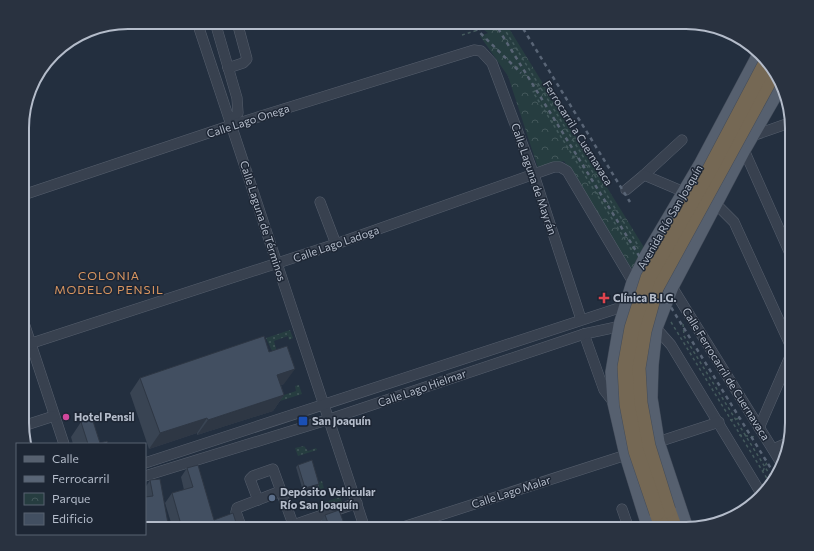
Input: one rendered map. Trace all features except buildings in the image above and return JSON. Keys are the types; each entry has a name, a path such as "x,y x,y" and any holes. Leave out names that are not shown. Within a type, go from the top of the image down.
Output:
{"highway":[{"name":"Avenida Río San Joaquín","path":"670,522 663,511 636,451 626,404 625,367 632,328 648,278 709,171 764,66"},
{"name":"Avenida Río San Joaquín","path":"663,522 663,511 640,403 638,368 644,331 656,288 771,77"}],"main road":[{"name":"Avenida Río San Joaquín","path":"647,522 626,455 614,403 612,372 620,325 633,282 647,254 701,163 757,59"},
{"path":"685,522 658,442 651,398 652,365 656,328 672,287 744,150 778,92"},
{"path":"701,163 706,172 715,178 728,182"},
{"path":"684,192 692,191 716,204"},
{"path":"614,403 651,398"}],"street":[{"name":"Calle Laguna de Términos","path":"199,29 330,419 363,522"},
{"path":"216,29 237,98 238,113 231,123"},
{"path":"228,68 243,63 247,59 239,29"},
{"name":"Calle Lago Onega","path":"29,193 231,123 474,50"},
{"name":"Calle Laguna de Mayrán","path":"474,50 481,51 492,63 534,174 581,319"},
{"path":"752,136 785,124"},
{"path":"626,190 682,140"},
{"path":"744,150 785,242"},
{"path":"534,174 554,167 560,167 567,171 633,282"},
{"name":"Calle Lago Ladoga","path":"29,344 277,264 534,174"},
{"path":"644,175 684,192"},
{"path":"320,202 336,244"},
{"path":"716,204 734,222 785,334"},
{"name":"Calle Ferrocarril de Cuernavaca","path":"672,287 779,458"},
{"name":"Calle Lago Hielmar","path":"146,463 581,319 625,306"},
{"name":"Calle Lago Hielmar","path":"146,476 330,419 584,334 620,325 656,328"},
{"path":"656,328 671,346 719,422 759,490"},
{"path":"584,334 604,390 614,403"},
{"path":"29,350 64,443"},
{"path":"759,428 785,368"},
{"path":"29,424 54,416"},
{"path":"658,442 719,422"},
{"path":"773,449 783,445"},
{"name":"Calle Lago Malar","path":"419,522 626,455"},
{"path":"258,500 250,479 253,476 273,469 292,522"},
{"path":"240,522 236,512 237,508 281,492"},
{"path":"299,522 357,503"},
{"path":"622,508 627,522"}],"path":[{"path":"462,36 483,29"},
{"name":"Ferrocarril a Cuernavaca","path":"504,29 642,251"},
{"path":"541,88 533,92 638,259"},
{"path":"683,321 684,336 770,475"},
{"path":"671,322 767,480"},
{"path":"719,422 752,416"},
{"path":"739,435 767,439"},
{"path":"756,485 773,449"}],"green space":[{"path":"483,29 509,29 645,249 633,271 564,161 538,168 508,76 480,36 488,33"},
{"path":"290,330 293,338 289,340 288,336 274,341 277,352 273,353 266,338"},
{"path":"299,385 302,394 280,401 278,397 296,391 295,386"},
{"path":"304,446 308,451 316,448 317,450 298,456 295,448"},
{"path":"322,481 324,489 306,495 305,490 317,486 316,483"},
{"path":"340,497 343,504 319,512 316,505"}],"railway":[{"path":"476,29 521,73"},
{"path":"498,29 772,471"},
{"path":"523,29 630,202"}],"place":[{"name":"Clínica B.I.G.","path":"604,298"},
{"name":"Hotel Pensil","path":"66,417"},
{"name":"San Joaquín","path":"303,421"},
{"name":"Depósito Vehicular Río San Joaquín","path":"272,498"}],"district":[{"name":"COLONIA MODELO PENSIL","path":"109,283"}]}
